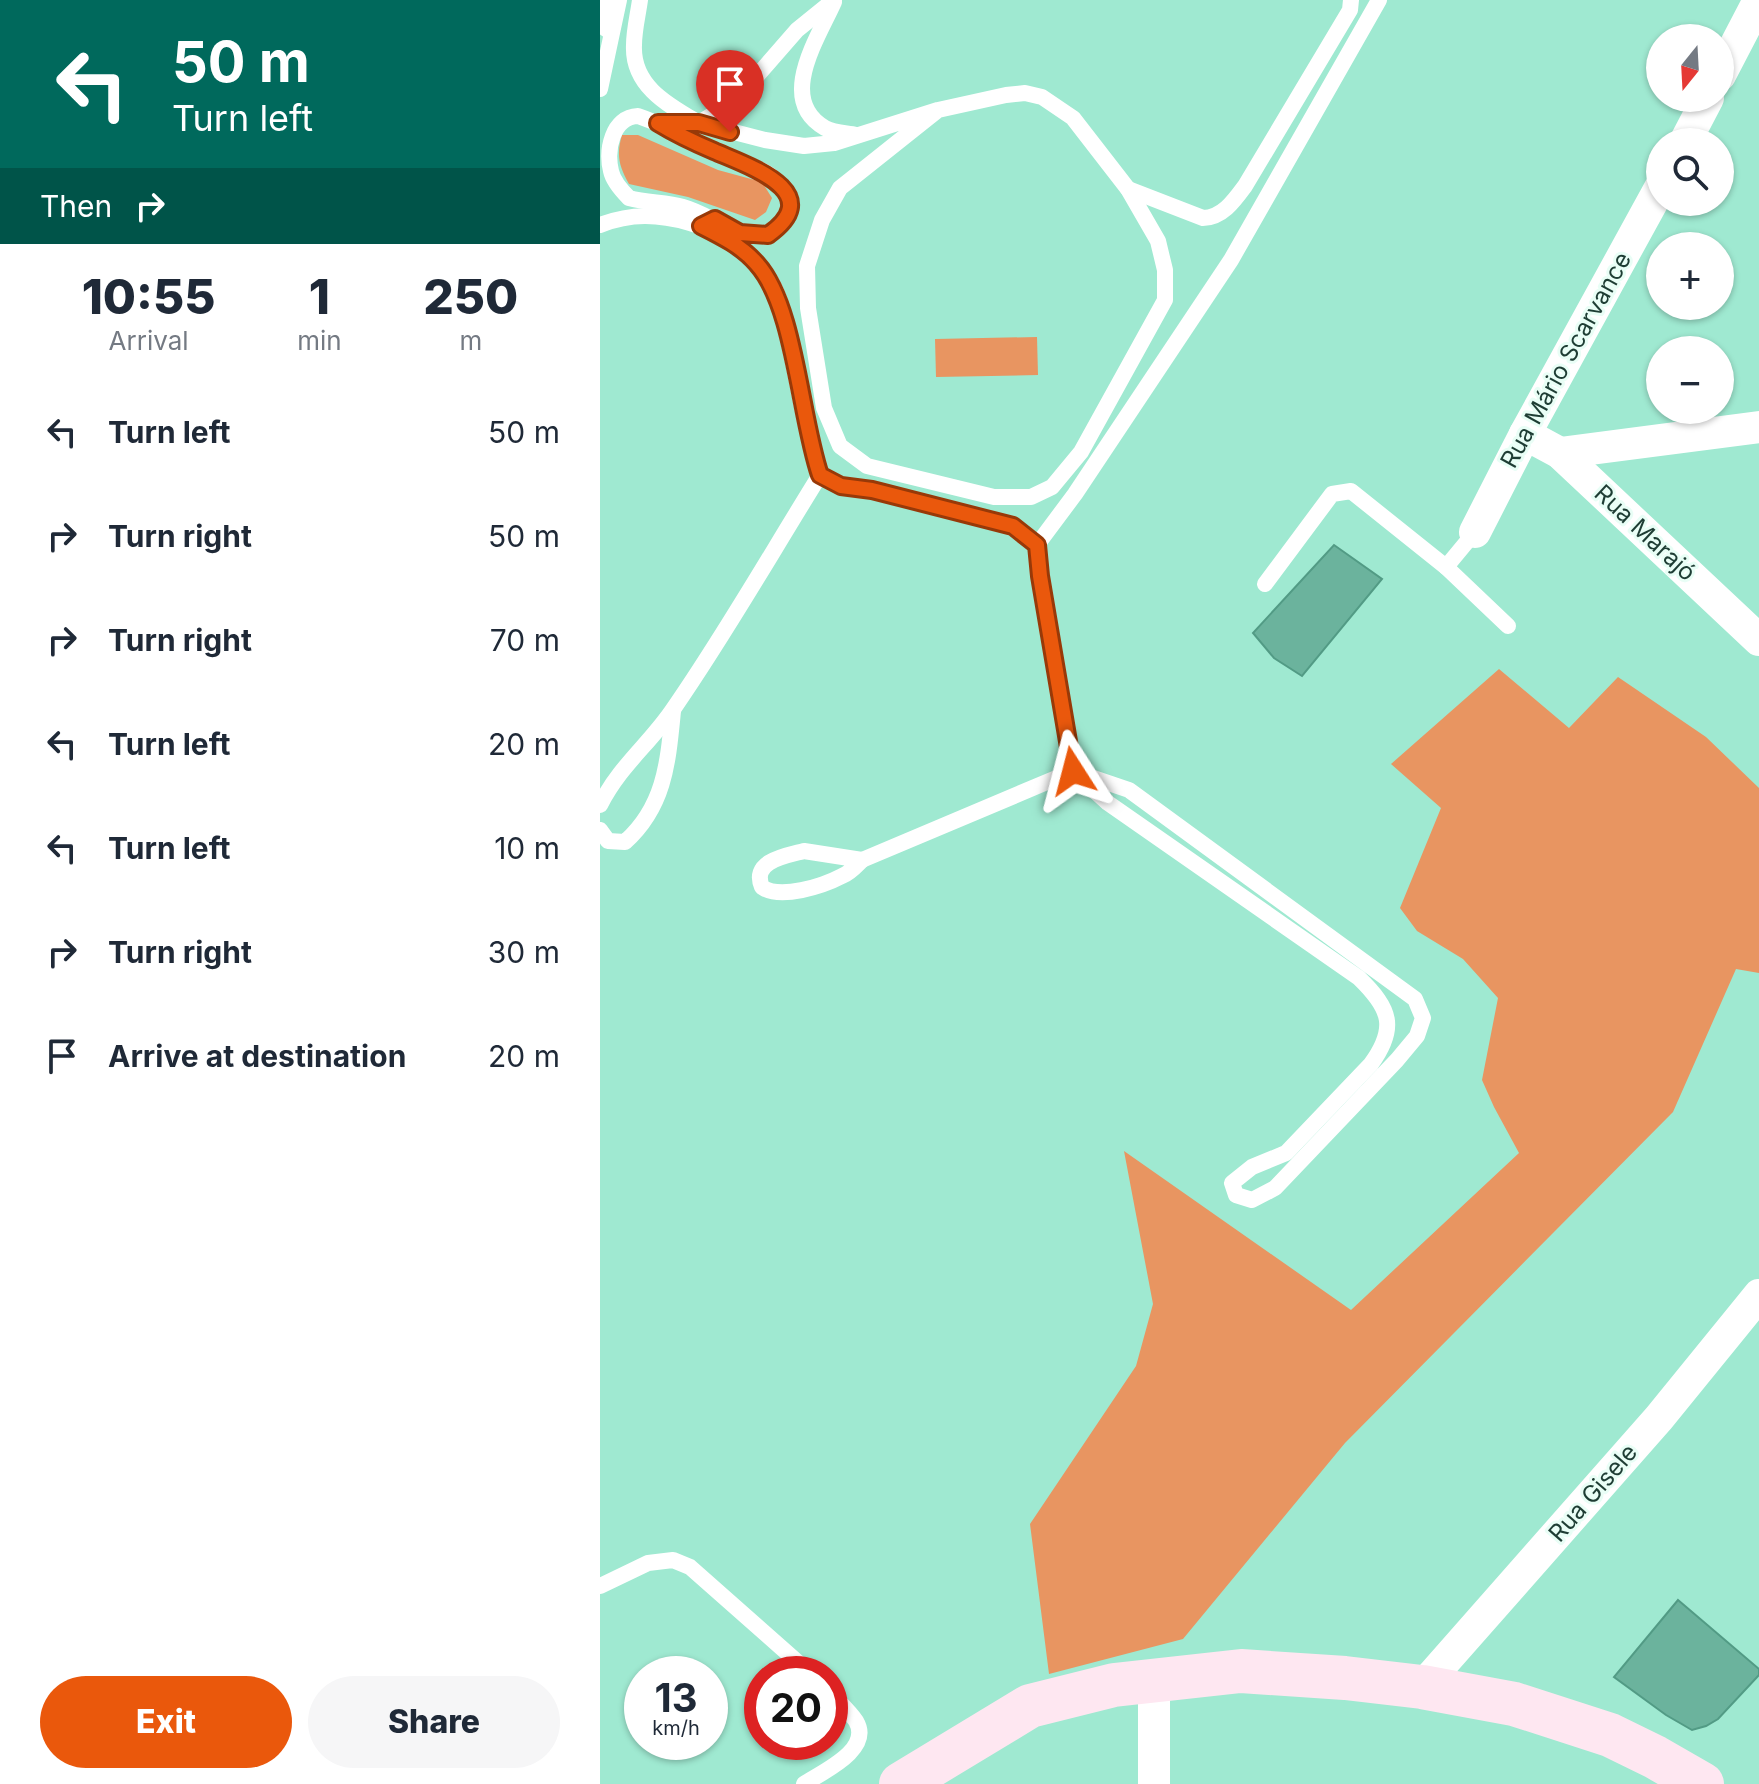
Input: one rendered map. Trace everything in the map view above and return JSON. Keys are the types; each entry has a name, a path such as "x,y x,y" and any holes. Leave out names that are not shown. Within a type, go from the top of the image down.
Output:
{"street":[{"path":"1734,48 1759,0"},
{"name":"Rua Mário Scarvance","path":"1475,532 1646,214"},
{"path":"1560,453 1759,427"},
{"name":"Rua Marajó","path":"1525,434 1560,453 1759,640"},
{"name":"Rua Gisele","path":"1422,1687 1659,1418 1759,1295"},
{"path":"901,1784 1030,1706 1114,1685 1241,1671 1422,1687 1514,1704 1610,1735 1702,1784"},
{"path":"1154,1680 1154,1784"}],"lane":[{"path":"606,0 606,59"},
{"path":"600,89 619,0"},
{"path":"640,0 633,47 640,78 665,104 699,123"},
{"path":"699,123 736,100 797,30 834,0"},
{"path":"834,0 803,73 804,104 811,116 827,129 858,135"},
{"path":"1128,189 1203,218 1213,218 1232,204 1350,10 1351,0"},
{"path":"862,860 804,851 763,866 759,881 762,887 777,894 844,876 862,860 1073,771 1129,790 1415,999 1423,1018 1417,1036 1275,1188 1252,1200 1236,1195 1232,1183 1252,1167 1286,1153 1371,1064 1389,1032 1385,1011 1374,992 1359,978 1108,803 1073,771 1037,545 1075,494 1231,260 1379,0"},
{"path":"658,123 699,123 765,140 804,146 834,143 938,110 1025,93 1042,97 1073,118 1128,189 1158,241 1165,270 1165,300 1081,452 1052,487 1031,497 994,497 867,466 840,446 824,408 808,308 807,266 822,220 840,188 938,110"},
{"path":"638,116 658,123 682,137 770,175 787,195 790,206 783,224 768,235 740,233 708,222 680,206 629,198 611,174 606,144 616,126 627,117 638,116"},
{"path":"600,225 638,214 708,222 757,262 775,289 820,475 841,486 872,490 1013,526 1037,545"},
{"path":"600,805 629,759 673,711 820,475"},
{"path":"1265,584 1332,494 1351,491 1446,567 1508,626"},
{"path":"1446,567 1475,532"},
{"path":"600,830 608,841 625,842 652,812 668,759 673,711"},
{"path":"600,1586 648,1563 673,1560 690,1567 791,1656"},
{"path":"848,1713 857,1723 859,1735 855,1748 848,1755"},
{"path":"804,1784 841,1760"}],"shaded area":[{"path":"622,135 638,135 718,170 762,182 772,198 766,212 755,220 688,197 629,184 620,160"},
{"path":"1037,337 1038,375 936,377 935,339"},
{"path":"1499,669 1569,728 1618,677 1706,737 1759,788 1759,973 1736,969 1673,1112 1345,1443 1183,1639 1049,1674 1030,1524 1136,1366 1153,1304 1124,1151 1351,1310 1519,1153 1482,1080 1498,998 1463,959 1417,931 1400,908 1441,808 1391,764"}],"building":[{"path":"1334,545 1382,579 1302,676 1274,658 1253,633"},
{"path":"1678,1600 1759,1669 1759,1675 1718,1719 1692,1730 1614,1677"}],"route":[{"path":"730,132 699,123 658,123 682,137 770,175 787,195 790,206 783,224 768,235 740,233 715,219 701,226 757,262 775,289 820,475 841,486 872,490 1013,526 1037,545 1073,771"}]}
